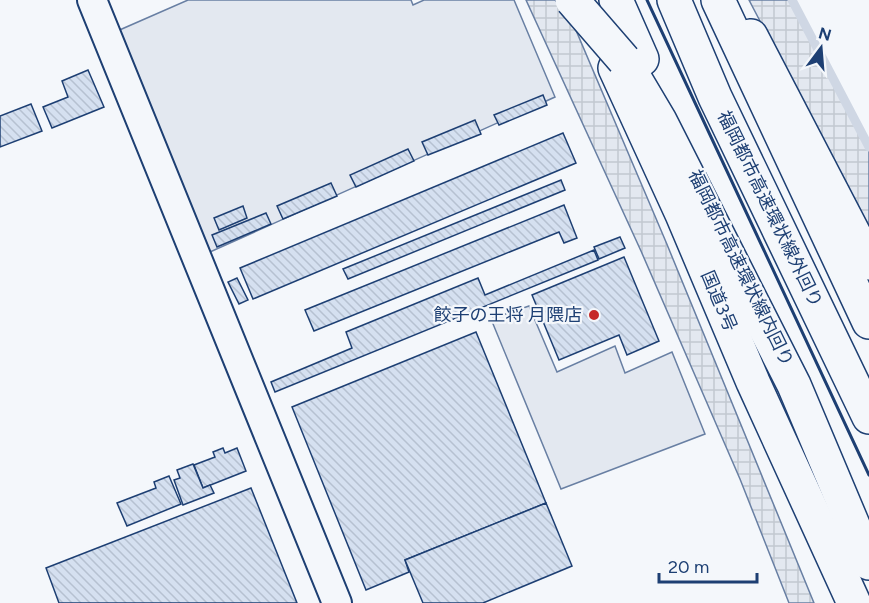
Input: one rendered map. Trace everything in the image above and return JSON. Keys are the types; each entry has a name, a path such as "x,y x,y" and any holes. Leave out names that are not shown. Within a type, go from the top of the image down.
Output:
{"highway":[{"path":"572,0 624,60"},
{"name":"国道3号","path":"584,0 682,214 753,382 854,603"},
{"path":"588,0 660,121 794,385 869,563"},
{"name":"福岡都市高速環状線内回り","path":"616,0 668,117 869,534"},
{"name":"福岡都市高速環状線外回り","path":"674,0 716,97 869,417"},
{"path":"718,0 869,322"},
{"path":"732,0 869,263"}],"street":[{"path":"92,0 337,603"}],"shaded area":[{"path":"188,0 411,0 413,5 424,0 514,0 555,97 210,252 115,32"},
{"path":"526,0 555,0 572,21 666,242 814,603 789,603 740,479 641,251"},
{"path":"749,0 790,0 869,151 869,230"},
{"path":"529,306 557,372 615,346 625,373 672,352 705,434 561,489 491,319"}],"building":[{"path":"88,70 104,107 52,128 43,107 68,97 62,81"},
{"path":"543,95 547,105 499,125 494,115"},
{"path":"31,104 42,131 0,147 0,116"},
{"path":"475,120 481,134 428,155 422,142"},
{"path":"563,133 576,163 253,299 240,268"},
{"path":"408,149 414,161 356,187 350,175"},
{"path":"561,180 565,190 348,279 343,269"},
{"path":"331,183 337,196 283,219 277,206"},
{"path":"564,205 577,238 564,243 559,232 314,331 305,310"},
{"path":"243,206 247,218 219,230 214,218"},
{"path":"266,213 271,224 217,247 212,235"},
{"path":"620,237 625,248 599,259 594,247"},
{"path":"594,250 598,260 275,392 271,382 352,348 346,332 478,278 485,295"},
{"name":"餃子の王将 月隈店","path":"624,257 659,341 627,355 619,335 559,360 532,295"},
{"path":"237,278 248,300 239,304 228,282"},
{"path":"476,332 546,503 405,560 409,572 366,590 292,407"},
{"path":"223,448 225,453 237,448 246,471 203,488 194,465 215,457 213,452"},
{"path":"193,464 203,488 210,485 214,493 183,505 174,480 180,478 177,470"},
{"path":"169,476 181,504 127,526 117,503 156,488 154,482"},
{"path":"251,488 297,603 59,603 46,568"},
{"path":"546,503 572,566 483,603 423,603 405,560"}],"waterway":[{"path":"792,0 869,147"}],"wall":[{"path":"647,0 869,475"}],"place":[{"name":"餃子の王将 月隈店","path":"594,315"}]}
